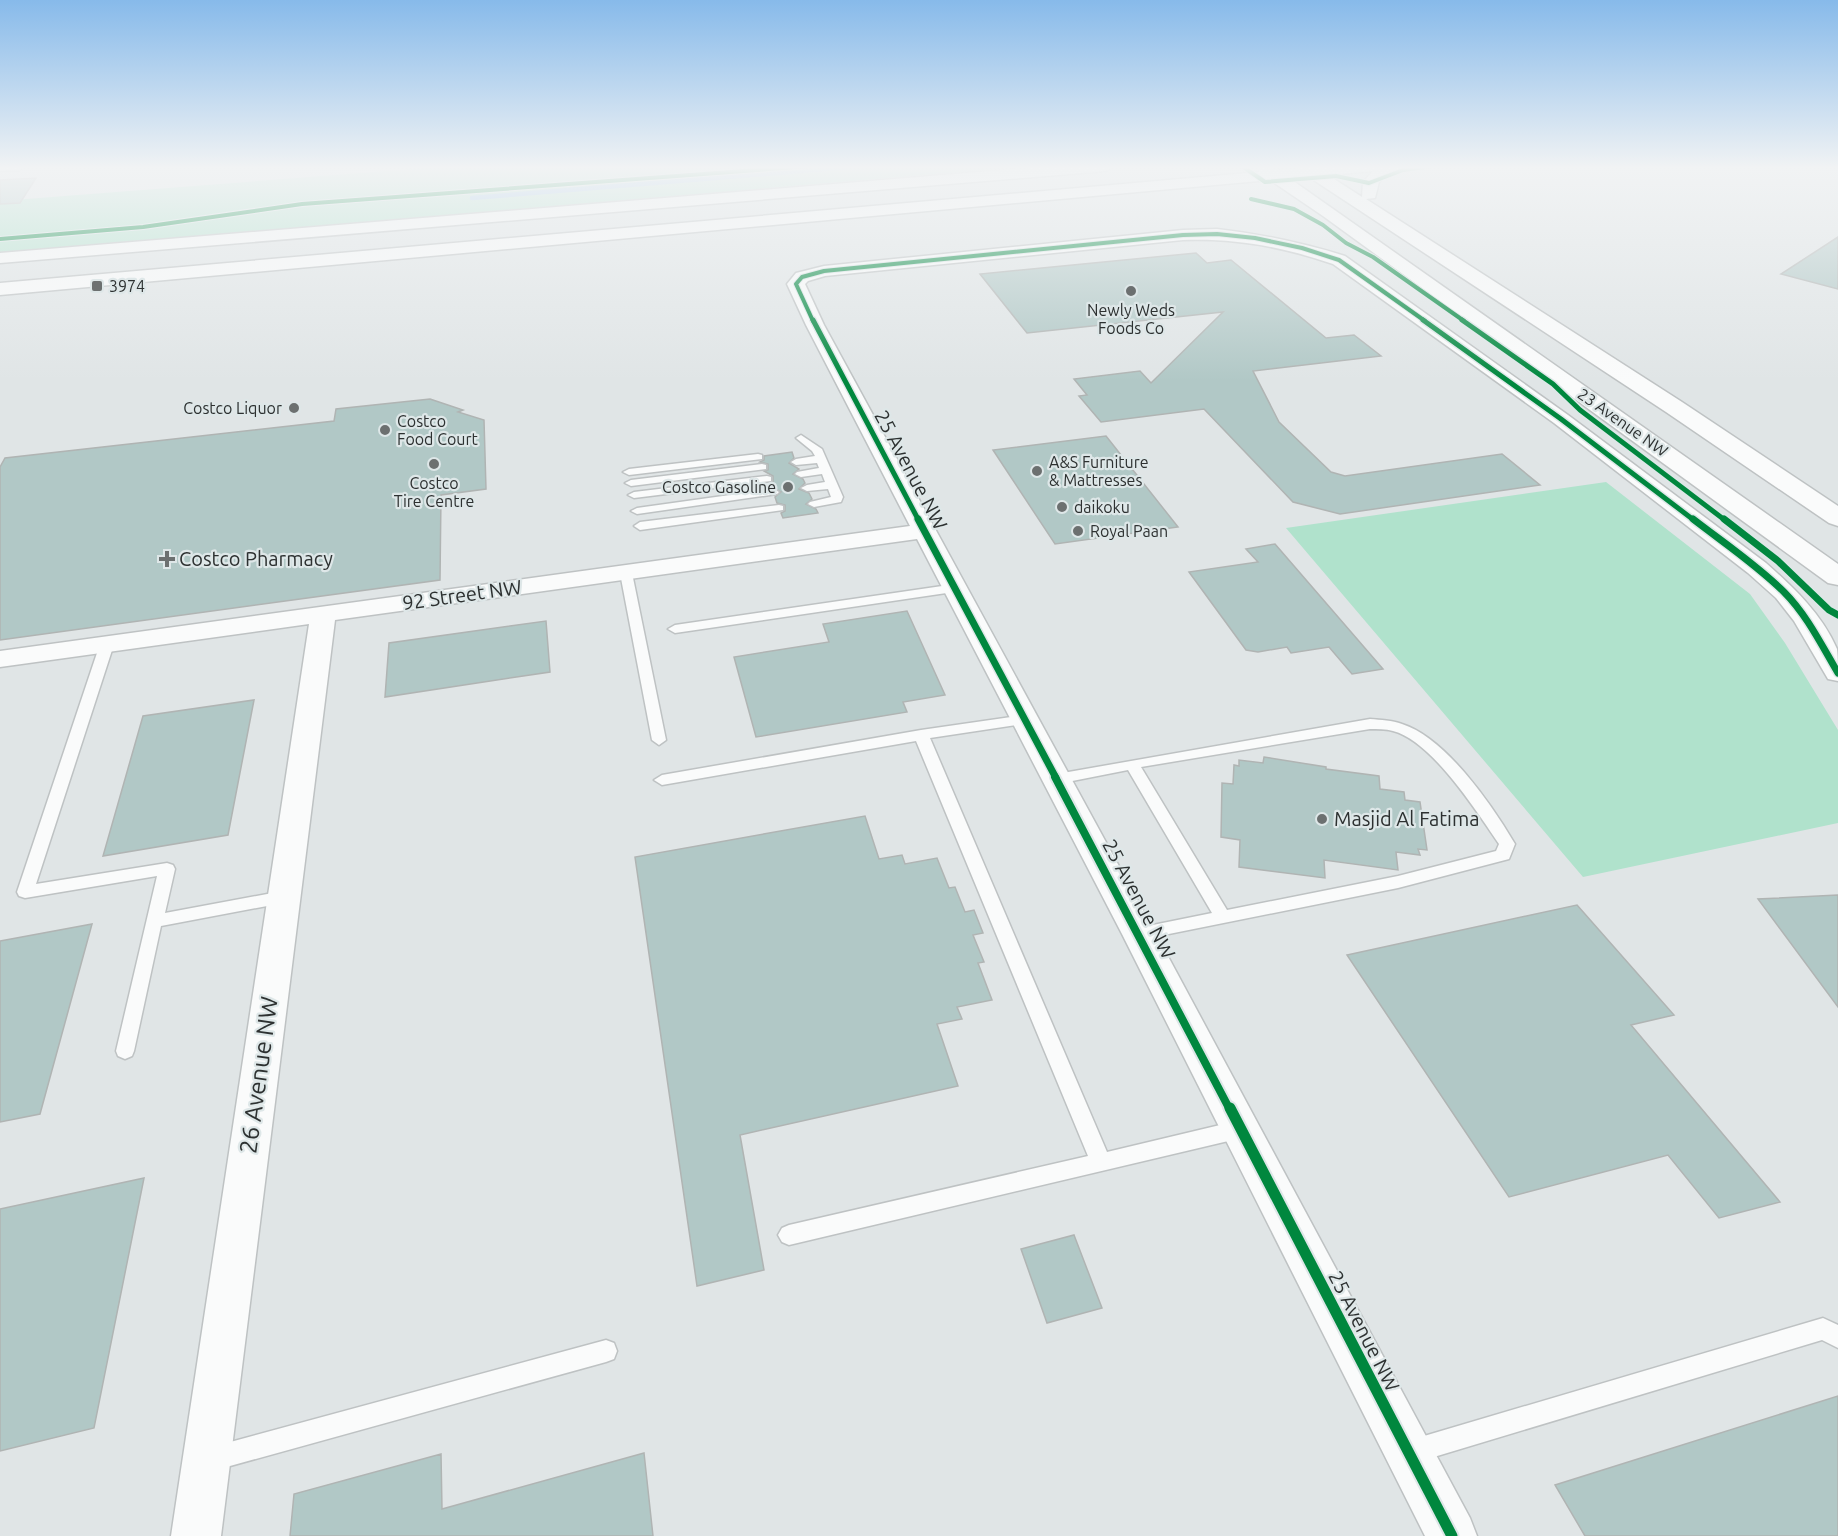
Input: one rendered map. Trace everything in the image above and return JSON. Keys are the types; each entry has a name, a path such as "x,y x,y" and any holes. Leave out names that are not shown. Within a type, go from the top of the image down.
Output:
{"main road":[{"path":"0,258 255,238"},
{"path":"328,238 0,279 2,282 0,288 569,238"},
{"name":"23 Avenue NW","path":"1365,238 1786,537 1838,577"},
{"path":"1406,238 1474,277"},
{"name":"23 Avenue NW","path":"1414,238 1674,407 1838,518"}],"street":[{"name":"23 Avenue NW","path":"798,280 824,271 1156,238"},
{"name":"23 Avenue NW","path":"1252,238 1302,248 1339,260 1561,420 1731,548 1785,593 1805,618 1838,673"},
{"name":"25 Avenue NW","path":"798,280 797,287 815,325 1140,934 1452,1536"},
{"name":"92 Street NW","path":"0,659 925,531"},
{"name":"26 Avenue NW","path":"196,1536 323,615"}],"lane":[{"path":"801,438 825,469"},
{"path":"802,476 825,469"},
{"path":"802,476 825,469"},
{"path":"802,476 825,469"},
{"path":"634,497 768,480"},
{"path":"634,497 768,480"},
{"path":"634,497 768,480"},
{"path":"626,573 659,740"},
{"path":"675,628 956,588"},
{"path":"107,644 25,892 167,869 125,1051"},
{"path":"662,780 921,735 1025,720"},
{"path":"1057,779 1370,724 1398,727 1423,741 1465,786 1507,844 1503,855 1398,882 1140,934"},
{"path":"921,735 1101,1162"},
{"path":"1132,764 1223,917"},
{"path":"154,921 283,897"},
{"path":"789,1235 1241,1130"},
{"path":"1408,1453 1823,1329 1838,1337"},
{"path":"207,1461 606,1351"}],"green space":[{"path":"0,238 181,238 0,253"},
{"path":"1606,482 1750,594 1785,643 1838,730 1838,823 1583,877 1286,528"}],"building":[{"path":"1837,238 1838,238 1838,289 1781,274"},
{"path":"1196,253 1207,263 1231,260 1326,338 1354,335 1381,356 1253,371 1279,422 1331,472 1345,476 1502,454 1540,485 1340,514 1293,502 1204,409 1101,422 1079,396 1087,395 1074,379 1140,371 1151,383 1223,312 1027,333 980,274"},
{"path":"430,399 463,410 458,412 484,420 486,489 441,495 440,580 0,640 0,467 5,458 334,421 336,409"},
{"path":"1106,436 1178,527 1055,544 993,450"},
{"name":"Costco Gasoline","path":"792,452 794,458 789,463 799,469 793,474 803,479 805,483 799,489 809,493 812,499 806,504 816,509 818,513 783,518 781,513 785,511 785,505 777,503 775,497 781,492 771,487 769,483 773,482 773,476 764,471 768,470 768,464 760,462 764,460 764,456"},
{"path":"1275,544 1383,669 1352,674 1329,647 1291,653 1287,647 1258,652 1246,650 1189,572 1258,562 1246,549"},
{"path":"907,611 945,695 903,702 907,712 756,737 734,657 829,642 823,624"},
{"path":"546,621 550,672 385,697 389,643"},
{"path":"254,700 228,835 103,856 143,716"},
{"name":"Masjid Al Fatima","path":"1264,757 1379,776 1380,789 1404,792 1405,800 1420,802 1427,850 1418,849 1420,855 1396,852 1398,870 1324,860 1325,878 1239,867 1240,840 1221,837 1222,783 1233,784 1234,765 1239,766 1239,760 1263,763"},
{"path":"865,816 879,859 902,855 905,864 937,858 949,888 955,887 965,912 974,910 983,933 973,935 984,962 978,963 992,1000 957,1007 962,1019 937,1024 958,1086 740,1135 764,1270 697,1286 635,857"},
{"path":"1838,895 1838,1007 1758,899"},
{"path":"1577,905 1674,1015 1631,1025 1780,1202 1719,1218 1668,1155 1509,1197 1347,955"},
{"path":"92,924 40,1114 0,1122 0,941"},
{"path":"144,1178 94,1428 0,1451 0,1209"},
{"path":"1074,1235 1102,1308 1047,1323 1021,1249"},
{"path":"1838,1396 1838,1536 1585,1536 1555,1485"},
{"path":"644,1453 653,1536 290,1536 294,1494 441,1454 442,1509"}],"cycle path":[{"path":"0,239 16,238"},
{"path":"1156,238 824,271 802,277 796,284 815,325 1139,934 1452,1536"},
{"path":"1252,238 1302,248 1339,260 1561,419 1757,568 1785,593 1805,618 1838,673"},
{"path":"1339,238 1373,257 1553,384 1580,410 1778,561 1829,610 1838,615"}],"place":[{"name":"3974","path":"97,286"},
{"name":"Newly Weds Foods Co","path":"1131,291"},
{"name":"Costco Liquor","path":"294,408"},
{"name":"Costco Food Court","path":"385,430"},
{"name":"Costco Tire Centre","path":"434,464"},
{"name":"A&S Furniture & Mattresses","path":"1037,471"},
{"name":"Costco Gasoline","path":"788,487"},
{"name":"daikoku","path":"1062,507"},
{"name":"Royal Paan","path":"1078,531"},
{"name":"Costco Pharmacy","path":"167,559"},
{"name":"Masjid Al Fatima","path":"1322,819"}]}
